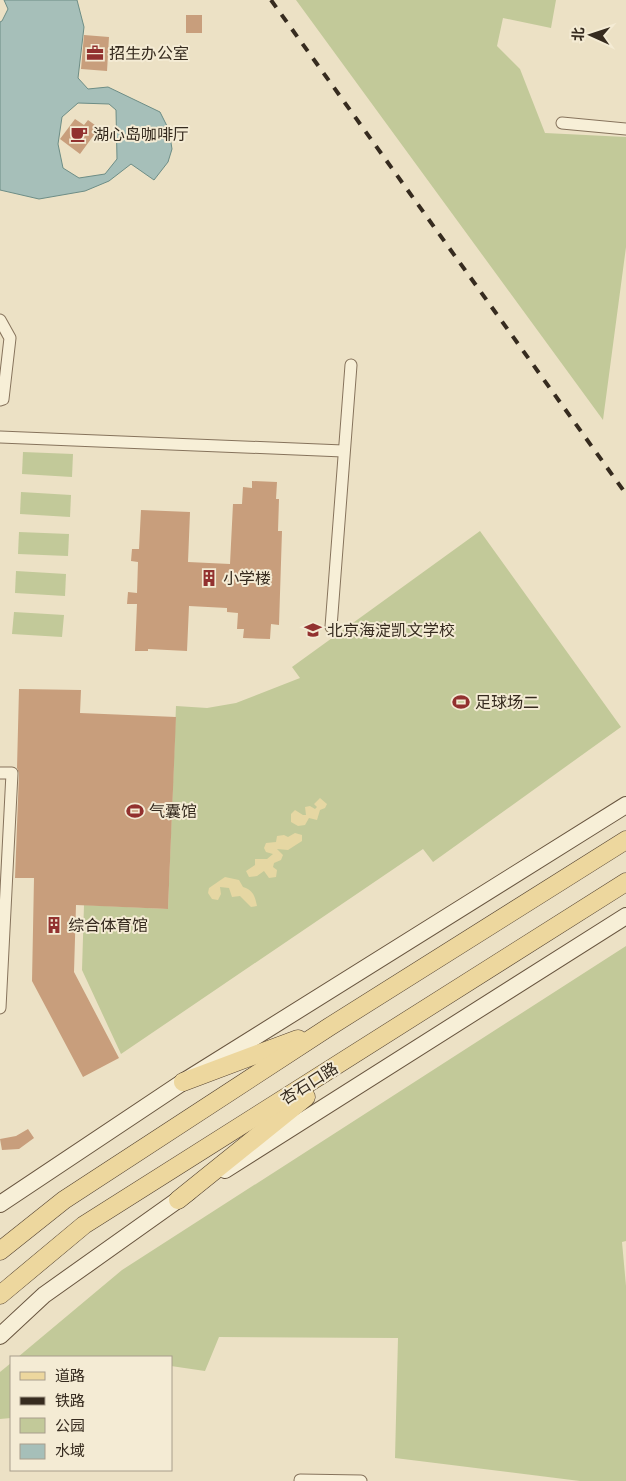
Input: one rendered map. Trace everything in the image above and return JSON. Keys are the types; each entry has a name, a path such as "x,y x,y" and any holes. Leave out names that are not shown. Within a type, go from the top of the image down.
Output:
{"main road":[{"path":"0,1251 64,1200 329,1027 626,840"},
{"name":"杏石口路","path":"0,1295 84,1224 370,1046 626,882"},
{"path":"183,1082 329,1027"},
{"path":"178,1200 370,1046"}],"street":[{"path":"562,123 626,129"},
{"path":"0,320 10,338 4,400 0,400"},
{"path":"331,627 351,365"},
{"path":"0,437 343,451"},
{"path":"0,773 12,773 0,1008"},
{"path":"0,1204 183,1082 626,805"},
{"path":"0,1336 44,1295 178,1200 626,916"},
{"path":"299,1481 361,1481"}],"green space":[{"path":"296,0 556,0 551,28 503,18 497,46 520,69 545,133 626,137 626,247 603,420"},
{"path":"23,452 73,454 72,477 22,474"},
{"path":"21,492 71,495 70,517 20,514"},
{"path":"480,531 621,727 433,862 423,849 121,1054 82,970 84,905 168,909 176,706 207,708 236,703 300,678 292,667"},
{"path":"19,532 69,534 68,556 18,554"},
{"path":"16,571 66,574 65,596 15,593"},
{"path":"14,612 64,615 62,637 12,634"},
{"path":"626,946 626,1241 622,1242 626,1286 626,1481 580,1481 395,1458 398,1338 219,1337 205,1371 172,1366 172,1356 19,1356 122,1270"},
{"path":"10,1364 10,1418 0,1419 0,1372"}],"sand":[{"path":"320,798 327,804 325,808 320,810 317,820 309,818 305,825 298,826 291,822 291,814 295,810 306,815 305,807 310,806 315,809 317,807 314,804"},
{"path":"295,833 302,835 302,841 288,850 277,849 283,855 281,860 274,863 273,867 277,870 276,877 269,878 264,871 257,876 249,877 246,871 255,865 255,859 267,859 273,854 266,852 264,848 266,843 276,842 277,836 284,835 288,837"},
{"path":"225,877 239,880 243,887 253,894 257,906 251,907 240,896 232,897 229,888 220,887 221,894 218,900 212,899 208,893 209,888"}],"water":[{"path":"4,0 77,0 84,27 78,78 88,89 108,87 160,112 169,130 172,149 168,162 154,180 131,164 109,181 85,191 39,199 0,190 0,22 8,9","holes":["78,103 109,104 116,110 117,159 105,174 79,178 63,168 58,144 62,117"]}],"building":[{"path":"186,15 202,15 202,33 186,33"},
{"name":"招生办公室","path":"84,35 109,37 107,71 81,69"},
{"name":"湖心岛咖啡厅","path":"75,119 84,125 88,120 99,128 80,154 60,139"},
{"name":"小学楼","path":"252,481 277,482 276,499 279,499 278,531 282,531 279,625 271,624 270,639 243,638 244,629 237,629 238,613 227,612 227,608 189,606 187,651 148,649 148,651 135,651 137,604 127,604 128,592 137,593 138,562 131,561 132,549 139,549 141,510 190,512 188,562 230,564 233,504 242,504 243,487 252,488"},
{"path":"19,689 81,690 80,713 176,717 168,909 76,905 74,972 119,1058 83,1077 32,981 34,878 15,878 19,773 17,768"},
{"path":"28,1129 34,1138 19,1149 2,1150 0,1139 16,1136"}],"railway":[{"path":"271,0 626,494"}],"place":[{"name":"招生办公室","path":"95,53"},
{"name":"湖心岛咖啡厅","path":"79,134"},
{"name":"小学楼","path":"209,578"},
{"name":"北京海淀凯文学校","path":"313,630"},
{"name":"足球场二","path":"461,702"},
{"name":"气囊馆","path":"135,811"},
{"name":"综合体育馆","path":"54,925"}]}
